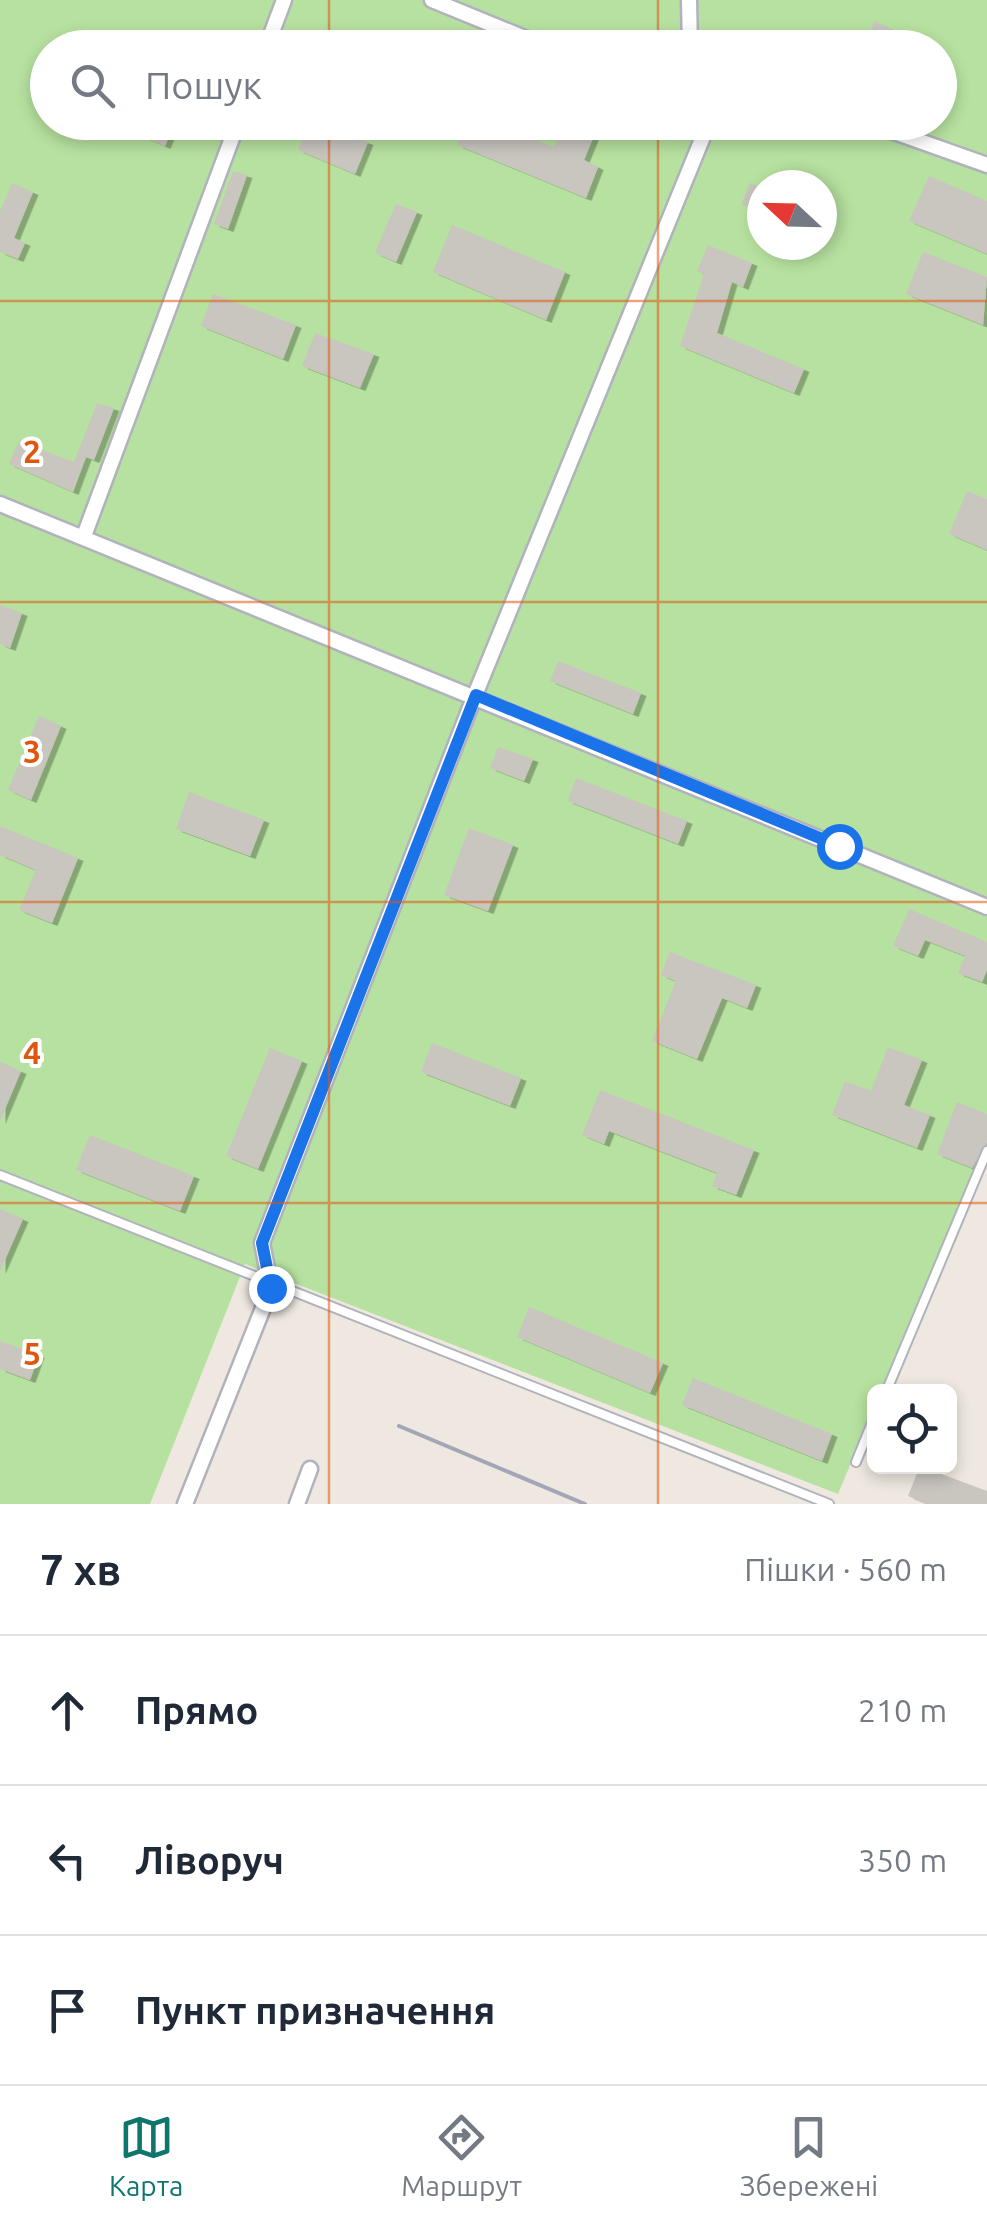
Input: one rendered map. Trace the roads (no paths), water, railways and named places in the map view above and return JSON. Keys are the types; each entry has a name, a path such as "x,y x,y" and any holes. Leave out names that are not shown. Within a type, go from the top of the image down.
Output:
{"street":[{"path":"273,30 284,0"},
{"path":"432,0 506,30"},
{"path":"689,0 690,30"},
{"path":"84,536 231,140"},
{"path":"186,1504 271,1288 262,1243 476,695 702,140"},
{"path":"917,140 987,165"},
{"path":"0,504 476,695 987,907"},
{"path":"297,1504 310,1469"}],"lane":[{"path":"889,1384 987,1151"},
{"path":"0,1175 829,1504"},
{"path":"856,1462 867,1435"}],"railway":[{"path":"399,1426 585,1504"}]}
